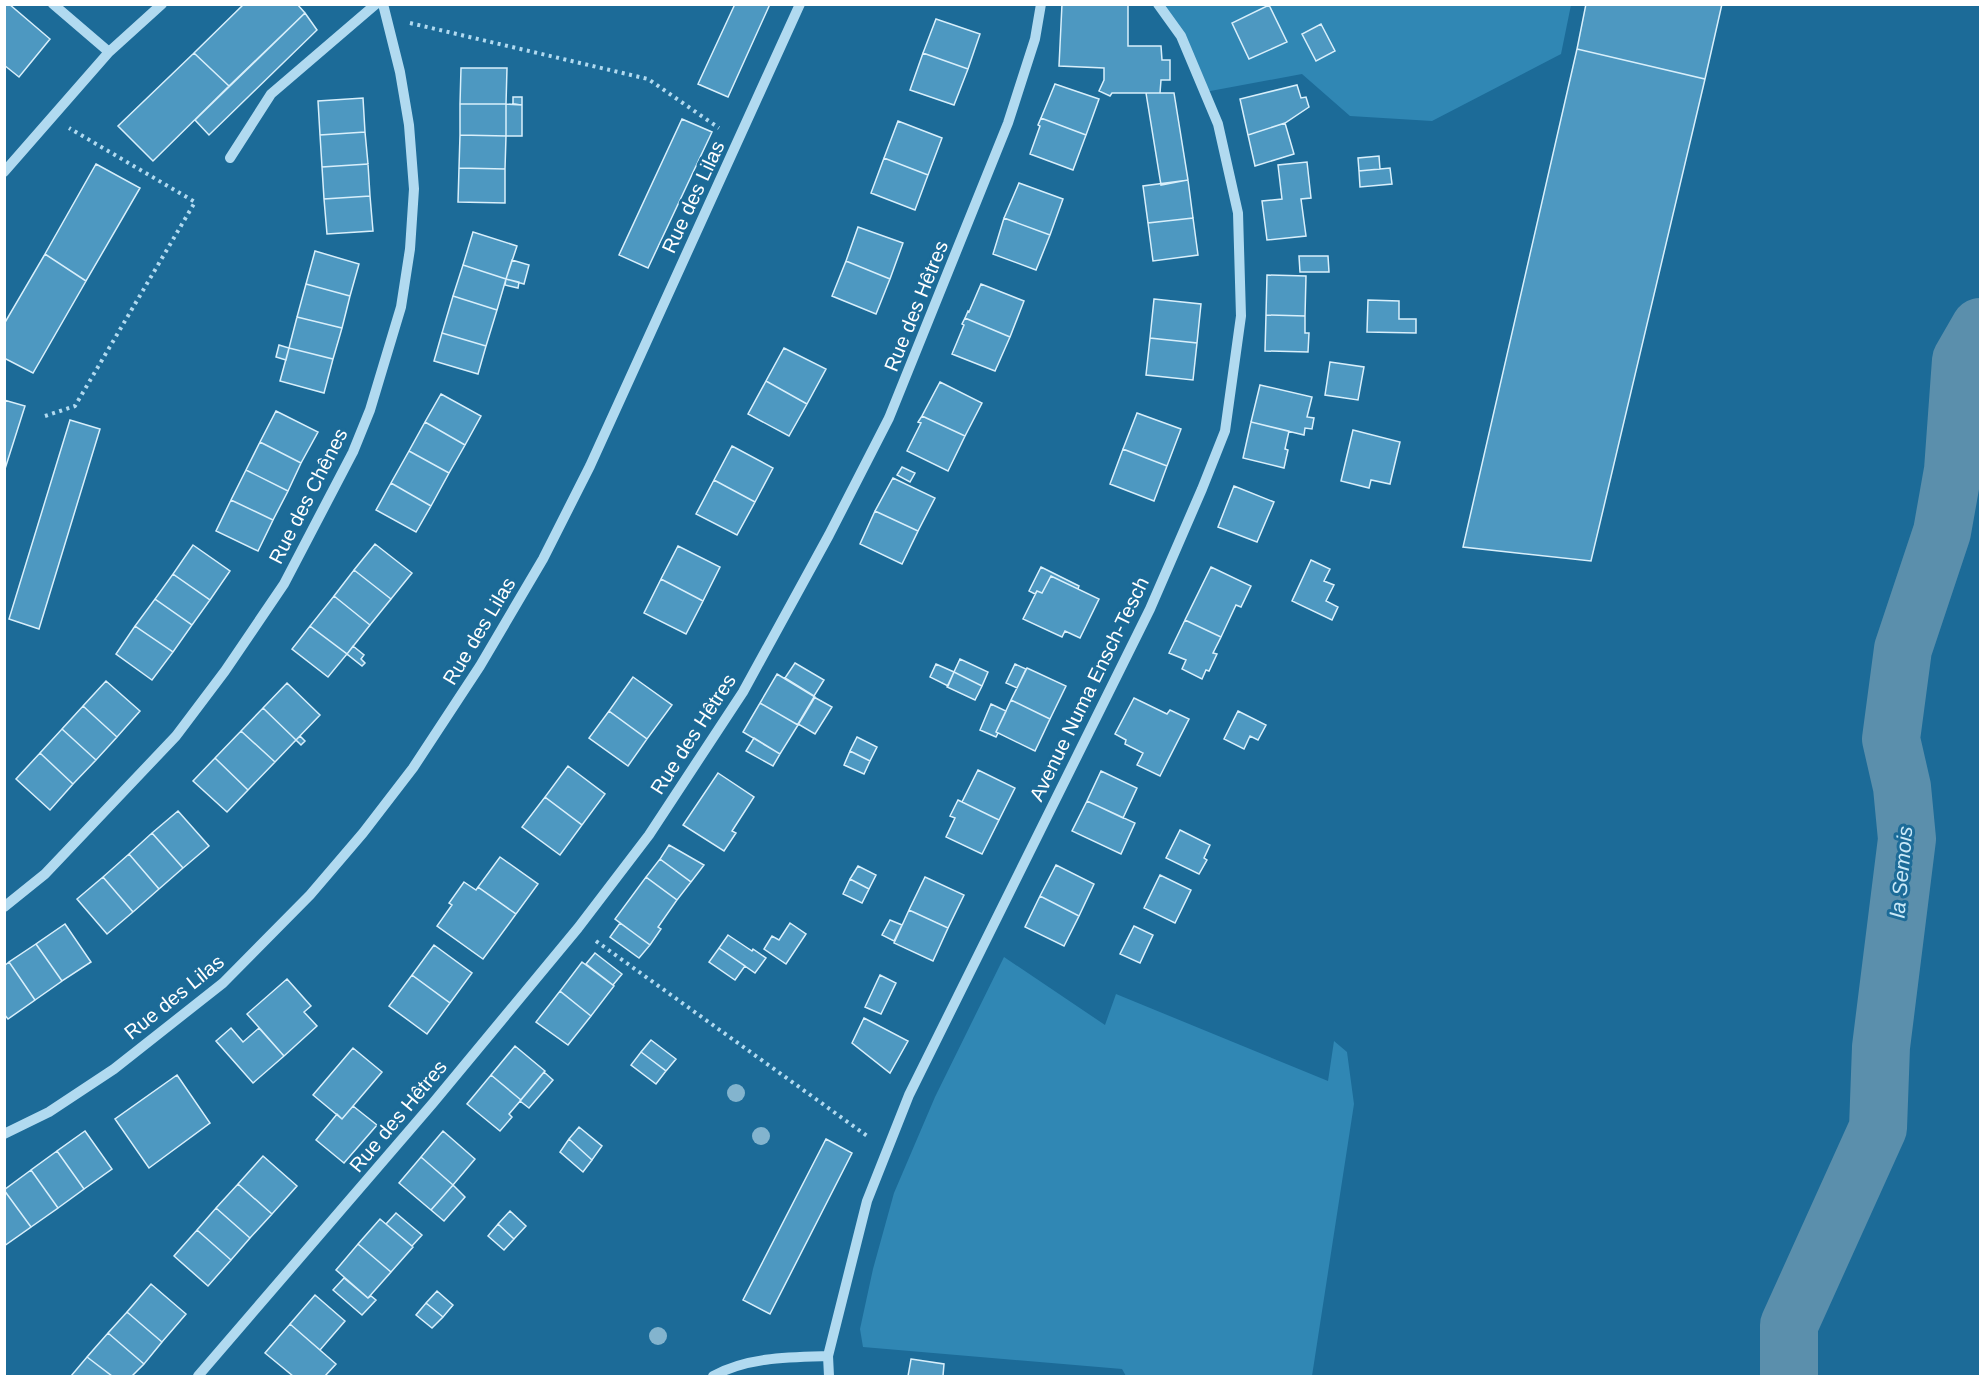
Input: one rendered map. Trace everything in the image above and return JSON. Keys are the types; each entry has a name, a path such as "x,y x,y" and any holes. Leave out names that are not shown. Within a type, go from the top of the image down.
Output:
{"street":[{"path":"53,4 109,52"},
{"path":"4,172 109,52 162,4"},
{"path":"231,158 271,94 376,4"},
{"name":"Rue des Chênes","path":"4,907 45,874 176,736 225,671 284,584 353,452 370,410 401,307 411,237 414,189 409,125 400,72 383,4"},
{"name":"Rue des Lilas","path":"4,1134 49,1112 114,1069 223,983 310,895 363,833 413,768 480,666 543,559 590,466 801,4"},
{"name":"Rue des Hêtres","path":"198,1377 433,1103 578,928 649,836 743,692 829,535 889,418 1008,123 1035,39 1041,4"},
{"name":"Avenue Numa Ensch-Tesch","path":"829,1377 828,1356 867,1201 909,1095 1150,609 1225,431 1241,316 1238,213 1218,124 1181,36 1158,4"},
{"path":"713,1377 728,1367 755,1361 828,1356"}],"path":[{"path":"386,18 648,79 718,126 735,148"},
{"path":"45,416 75,406 195,201 52,118"},
{"path":"578,928 888,1151"}],"shaded area":[{"path":"1158,5 1571,5 1561,54 1432,121 1350,116 1302,74 1205,92 1181,36"},
{"path":"1004,957 1105,1025 1116,994 1328,1081 1334,1041 1347,1052 1354,1104 1312,1376 1126,1376 1122,1369 863,1347 860,1329 873,1269 894,1193 935,1097"}],"building":[{"path":"4,4 9,4 50,39 19,77 4,65"},
{"path":"244,4 297,4 305,13 229,86 194,53"},
{"path":"735,4 770,4 728,97 698,84"},
{"path":"1062,4 1128,4 1128,46 1161,46 1162,60 1170,60 1170,80 1161,80 1160,93 1112,93 1110,96 1099,91 1104,80 1104,68 1059,66"},
{"path":"1586,4 1722,4 1705,79 1577,49"},
{"path":"1269,5 1287,42 1249,59 1232,23"},
{"path":"305,13 317,30 209,135 195,120"},
{"path":"936,19 980,34 968,69 923,53"},
{"path":"1321,24 1335,51 1316,61 1302,34"},
{"path":"1577,49 1705,79 1591,561 1463,547"},
{"path":"194,53 229,86 153,161 118,126"},
{"path":"923,53 968,69 954,105 910,90"},
{"path":"461,68 507,68 506,104 460,104"},
{"path":"1055,84 1099,99 1086,135 1041,118"},
{"path":"1297,85 1301,98 1306,97 1309,107 1285,123 1248,135 1240,99"},
{"path":"1146,93 1174,93 1188,180 1161,185"},
{"path":"513,97 522,97 522,105 513,104"},
{"path":"363,98 365,132 320,135 318,101"},
{"path":"460,104 506,104 506,136 460,135"},
{"path":"506,104 522,105 522,136 506,136"},
{"path":"1041,118 1086,135 1073,170 1030,154"},
{"path":"682,119 712,132 648,268 619,255"},
{"path":"898,121 942,138 928,175 884,158"},
{"path":"1285,123 1294,154 1255,166 1248,135"},
{"path":"365,132 368,164 322,167 320,135"},
{"path":"460,135 506,136 505,169 459,168"},
{"path":"1379,156 1380,169 1359,171 1358,158"},
{"path":"884,158 928,175 915,210 871,193"},
{"path":"1307,162 1311,198 1301,199 1306,236 1267,240 1262,201 1282,199 1278,165"},
{"path":"96,164 140,188 86,281 45,254"},
{"path":"368,164 370,196 324,199 322,167"},
{"path":"459,168 505,169 505,203 458,202"},
{"path":"1390,168 1392,184 1360,187 1359,171"},
{"path":"1188,180 1193,218 1148,223 1143,186"},
{"path":"1019,183 1063,199 1050,235 1004,218"},
{"path":"370,196 373,231 327,234 324,199"},
{"path":"1004,218 1050,235 1036,270 993,254"},
{"path":"1193,218 1198,255 1153,261 1148,223"},
{"path":"858,227 903,243 890,279 846,261"},
{"path":"473,232 517,246 506,279 463,265"},
{"path":"315,251 359,264 350,296 306,284"},
{"path":"45,254 86,281 33,373 4,358 4,324"},
{"path":"1299,256 1328,256 1329,272 1300,272"},
{"path":"512,260 529,265 524,284 506,279"},
{"path":"846,261 890,279 876,314 832,296"},
{"path":"463,265 506,279 497,310 453,296"},
{"path":"1267,275 1306,276 1305,316 1266,315"},
{"path":"506,279 519,282 518,288 505,285"},
{"path":"306,284 350,296 342,328 297,317"},
{"path":"981,284 1024,301 1010,337 965,318"},
{"path":"453,296 497,310 486,346 442,333"},
{"path":"1154,299 1201,304 1197,343 1150,338"},
{"path":"1368,300 1399,301 1399,319 1416,319 1416,333 1367,332"},
{"path":"1266,315 1305,316 1305,333 1309,333 1308,352 1265,351"},
{"path":"297,317 342,328 333,359 289,348"},
{"path":"965,318 1010,337 995,371 952,354"},
{"path":"442,333 486,346 478,374 434,361"},
{"path":"1150,338 1197,343 1193,380 1146,375"},
{"path":"279,345 289,348 286,360 276,357"},
{"path":"289,348 333,359 324,393 280,381"},
{"path":"784,348 826,369 807,404 766,381"},
{"path":"1330,362 1364,367 1358,400 1325,395"},
{"path":"766,381 807,404 789,436 748,414"},
{"path":"940,382 982,403 965,436 922,416"},
{"path":"1260,385 1312,397 1307,417 1314,418 1312,429 1305,428 1304,435 1251,422"},
{"path":"441,394 481,416 465,445 425,422"},
{"path":"4,400 25,406 4,472"},
{"path":"276,411 318,432 301,463 260,442"},
{"path":"1137,413 1181,429 1167,466 1123,449"},
{"path":"922,416 965,436 948,471 907,451 921,423 918,422"},
{"path":"70,420 100,429 39,629 9,619"},
{"path":"425,422 465,445 449,473 409,451"},
{"path":"1251,422 1289,431 1284,468 1243,458"},
{"path":"1353,430 1400,442 1390,484 1371,480 1369,488 1341,481"},
{"path":"260,442 301,463 288,491 246,470"},
{"path":"732,446 773,468 755,502 714,480"},
{"path":"1123,449 1167,466 1154,501 1110,484"},
{"path":"409,451 449,473 431,506 391,483"},
{"path":"902,467 915,473 910,482 897,475"},
{"path":"246,470 288,491 273,520 231,500"},
{"path":"893,478 935,498 918,531 875,511"},
{"path":"714,480 755,502 737,535 696,514"},
{"path":"391,483 431,506 416,532 376,510"},
{"path":"1234,486 1274,502 1257,542 1218,527"},
{"path":"231,500 273,520 258,551 216,531"},
{"path":"875,511 918,531 902,564 860,544"},
{"path":"375,544 412,573 391,599 354,570"},
{"path":"193,545 230,571 210,600 173,574"},
{"path":"678,546 720,567 703,601 661,579"},
{"path":"1311,560 1330,569 1324,581 1334,585 1326,601 1338,607 1332,620 1292,601"},
{"path":"1041,567 1079,586 1078,589 1051,576 1042,593 1037,591 1035,594 1029,591"},
{"path":"1211,567 1251,586 1241,607 1236,605 1221,637 1185,620"},
{"path":"354,570 391,599 370,625 334,596"},
{"path":"173,574 210,600 192,625 155,599"},
{"path":"1051,576 1099,599 1080,638 1065,631 1062,637 1023,619 1037,591 1042,593"},
{"path":"661,579 703,601 686,634 644,613"},
{"path":"334,596 370,625 347,654 310,626"},
{"path":"155,599 192,625 173,652 135,626"},
{"path":"1185,620 1221,637 1213,653 1217,654 1209,671 1206,670 1202,679 1182,669 1186,660 1169,653"},
{"path":"135,626 173,652 152,680 116,654"},
{"path":"310,626 347,654 328,677 292,649"},
{"path":"353,646 364,655 361,659 365,663 362,666 347,654"},
{"path":"960,659 988,672 982,686 954,672"},
{"path":"795,663 824,680 814,696 785,678"},
{"path":"936,664 954,672 948,686 930,677"},
{"path":"1015,664 1026,669 1017,688 1006,683"},
{"path":"1027,668 1066,686 1050,719 1011,700"},
{"path":"954,672 982,686 975,700 947,687"},
{"path":"777,674 815,697 798,725 760,703"},
{"path":"633,677 672,705 647,739 609,711"},
{"path":"106,681 140,711 117,737 83,706"},
{"path":"287,683 320,715 296,740 263,708"},
{"path":"814,697 832,707 815,734 798,724"},
{"path":"1134,698 1167,714 1170,710 1189,719 1160,776 1137,765 1143,753 1125,744 1126,740 1115,734"},
{"path":"1011,700 1050,719 1035,751 996,732"},
{"path":"760,703 798,725 780,754 743,732"},
{"path":"991,704 1006,711 996,737 980,730"},
{"path":"83,706 117,737 96,760 62,729"},
{"path":"263,708 296,740 275,762 241,731"},
{"path":"609,711 647,739 628,766 589,738"},
{"path":"1238,711 1266,725 1258,740 1250,736 1244,749 1224,739"},
{"path":"62,729 96,760 73,784 40,753"},
{"path":"241,731 275,762 248,790 215,758"},
{"path":"300,736 305,741 301,745 296,740"},
{"path":"857,737 877,747 870,761 850,751"},
{"path":"754,738 780,754 773,766 746,751"},
{"path":"850,751 870,761 864,774 844,765"},
{"path":"40,753 73,784 50,810 16,779"},
{"path":"215,758 248,790 227,812 193,781"},
{"path":"568,766 605,794 582,825 545,797"},
{"path":"978,770 1015,788 999,820 962,802"},
{"path":"1101,771 1137,788 1123,818 1087,801"},
{"path":"718,773 754,797 732,831 736,833 724,851 683,825"},
{"path":"545,797 582,825 560,855 522,827"},
{"path":"958,800 999,820 982,854 946,837 955,818 950,816"},
{"path":"1087,801 1135,823 1121,854 1072,831"},
{"path":"178,811 209,846 183,868 152,833"},
{"path":"1180,830 1210,845 1204,858 1207,860 1199,874 1166,858"},
{"path":"152,833 183,868 159,889 129,854"},
{"path":"669,845 704,865 691,882 660,859"},
{"path":"129,854 159,889 133,912 103,877"},
{"path":"500,857 538,884 516,914 478,887"},
{"path":"660,859 691,882 677,900 646,877"},
{"path":"1056,865 1094,884 1079,916 1040,896"},
{"path":"858,866 876,875 869,889 850,879"},
{"path":"1160,875 1191,890 1175,923 1144,908"},
{"path":"103,877 133,912 107,934 77,899"},
{"path":"646,877 677,900 658,927 661,929 650,945 615,919"},
{"path":"925,877 964,895 948,928 909,910"},
{"path":"850,879 869,889 862,903 843,894"},
{"path":"464,882 476,890 478,887 516,914 483,959 437,926 452,905 449,903"},
{"path":"1040,896 1079,916 1064,946 1025,927"},
{"path":"909,910 948,928 933,961 894,943"},
{"path":"890,920 902,925 894,941 882,935"},
{"path":"620,923 650,945 639,958 610,937"},
{"path":"790,923 806,934 786,964 764,949 772,936 779,940"},
{"path":"65,924 91,962 62,981 36,944"},
{"path":"1134,926 1153,935 1140,963 1120,954"},
{"path":"728,935 766,958 755,973 719,948"},
{"path":"36,944 62,981 35,1000 9,962"},
{"path":"434,945 472,973 450,1003 412,975"},
{"path":"719,948 745,966 735,980 709,962"},
{"path":"595,953 622,974 613,985 586,964"},
{"path":"9,962 35,1000 8,1019 4,1014 4,966"},
{"path":"582,962 614,986 591,1016 560,991"},
{"path":"412,975 450,1003 427,1034 389,1006"},
{"path":"880,975 896,983 881,1014 865,1007"},
{"path":"287,979 311,1006 304,1012 317,1026 284,1056 247,1014"},
{"path":"560,991 591,1016 568,1045 536,1022"},
{"path":"864,1018 908,1041 890,1073 852,1043"},
{"path":"231,1028 243,1042 259,1028 284,1056 253,1083 216,1041"},
{"path":"651,1040 676,1059 666,1071 641,1052"},
{"path":"515,1046 545,1071 521,1100 491,1075"},
{"path":"353,1048 382,1072 342,1119 313,1095"},
{"path":"641,1052 666,1071 656,1084 631,1065"},
{"path":"544,1072 553,1080 529,1108 520,1101"},
{"path":"177,1075 210,1123 149,1168 115,1119"},
{"path":"491,1075 521,1100 509,1114 512,1117 500,1131 467,1104"},
{"path":"353,1106 377,1125 344,1163 316,1140 337,1114 342,1119"},
{"path":"579,1127 602,1146 592,1160 569,1139"},
{"path":"85,1131 112,1169 84,1189 57,1151"},
{"path":"443,1131 475,1159 453,1185 421,1157"},
{"path":"569,1139 592,1160 583,1172 560,1152"},
{"path":"826,1139 852,1153 770,1314 743,1300"},
{"path":"57,1151 84,1189 58,1208 31,1170"},
{"path":"263,1156 297,1186 272,1214 238,1184"},
{"path":"421,1157 453,1185 431,1210 399,1183"},
{"path":"31,1170 58,1208 31,1227 4,1190"},
{"path":"238,1184 272,1214 250,1238 216,1208"},
{"path":"453,1185 465,1197 444,1221 431,1210"},
{"path":"4,1190 31,1227 4,1246"},
{"path":"216,1208 250,1238 231,1260 197,1230"},
{"path":"510,1211 526,1226 514,1239 498,1224"},
{"path":"396,1213 422,1235 412,1246 386,1224"},
{"path":"380,1219 413,1247 391,1272 358,1244"},
{"path":"498,1224 514,1239 504,1250 488,1236"},
{"path":"197,1230 231,1260 208,1286 174,1256"},
{"path":"358,1244 391,1272 368,1298 336,1270"},
{"path":"344,1278 368,1298 371,1296 376,1300 362,1315 333,1290"},
{"path":"151,1284 186,1314 162,1342 127,1312"},
{"path":"437,1291 453,1305 443,1317 426,1303"},
{"path":"315,1295 345,1321 320,1350 290,1324"},
{"path":"426,1303 443,1317 432,1328 416,1315"},
{"path":"127,1312 162,1342 144,1364 108,1333"},
{"path":"290,1324 336,1364 325,1376 293,1376 265,1353"},
{"path":"108,1333 144,1364 132,1376 112,1376 87,1357"},
{"path":"87,1357 112,1376 71,1376"},
{"path":"911,1359 944,1364 943,1376 908,1376"}],"waterway":[{"name":"la Semois","path":"1789,1376 1789,1325 1878,1128 1881,1047 1907,839 1902,787 1891,739 1903,649 1942,532 1953,470 1961,360 1980,327"},
{"path":"1770,1376 1789,1325"}]}
